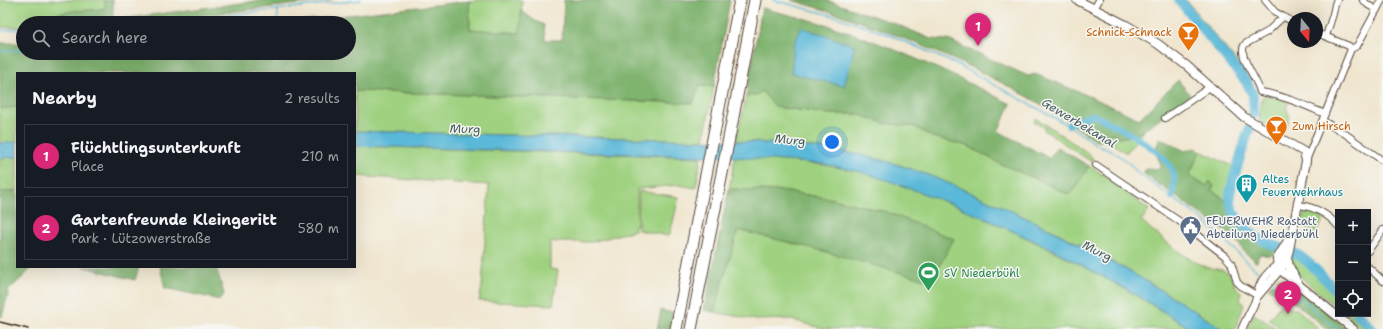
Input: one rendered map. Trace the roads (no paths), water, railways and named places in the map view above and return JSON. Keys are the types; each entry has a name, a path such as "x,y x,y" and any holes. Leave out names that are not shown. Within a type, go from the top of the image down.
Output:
{"highway":[{"path":"676,329 740,0"},
{"path":"691,329 755,0"}],"main road":[{"path":"1076,0 1131,27 1158,44 1177,58 1244,117 1302,150 1306,154 1293,232 1285,252 1277,260 1278,267 1353,329"},
{"path":"1285,252 1291,270 1298,284"}],"street":[{"path":"1094,9 1099,0"},
{"path":"1265,0 1272,10 1287,19"},
{"path":"1326,36 1337,0"},
{"path":"1363,0 1377,10"},
{"path":"1306,161 1352,49 1357,46 1382,0"},
{"path":"1283,17 1267,32 1245,44 1242,51 1243,55 1259,86 1260,92 1290,100 1326,114"},
{"path":"1323,35 1349,46 1352,49"},
{"path":"1165,118 1210,87"},
{"path":"1322,121 1344,133 1383,161"},
{"path":"1096,165 1185,225 1225,256 1231,263 1241,286 1258,296"},
{"path":"1298,204 1324,212 1335,223"},
{"path":"1371,247 1383,230"},
{"path":"1265,282 1274,278 1278,267"},
{"path":"1242,329 1247,315 1265,282 1267,273 1278,267"},
{"path":"1371,270 1383,281"}],"water":[{"path":"801,27 855,46 844,86 791,73 794,45"},
{"path":"356,131 736,141 811,147 885,161 940,180 1052,230 1139,277 1222,329 1191,329 1135,294 1050,248 957,206 895,183 861,172 823,164 735,157 356,146"},
{"path":"16,142 16,157 0,158 0,143"}],"waterway":[{"name":"Gewerbekanal","path":"221,16 361,0"},
{"name":"Gewerbekanal","path":"773,0 831,15 890,35 956,64 1068,125 1100,147 1111,150 1130,164 1139,174 1202,219 1256,270 1264,275"},
{"path":"1179,0 1247,83 1253,95 1254,114"},
{"path":"278,11 278,16"},
{"name":"Gewerbekanal","path":"0,30 16,29"},
{"path":"0,51 16,50"},
{"path":"1068,125 1085,117 1094,115 1127,132 1152,148 1170,166 1174,176 1172,197"},
{"path":"1250,127 1231,188 1230,195 1233,211 1242,225 1249,231 1263,240 1292,252 1304,259 1335,290"},
{"name":"Gewerbekanal","path":"1274,281 1304,301 1338,329"},
{"path":"1361,317 1372,329"}],"railway":[{"path":"0,322 28,329"}],"place":[{"name":"Flüchtlingsunterkunft","path":"978,46"},
{"name":"Schnick-Schnack","path":"1188,52"},
{"name":"Zum Hirsch","path":"1276,146"},
{"name":"Altes Feuerwehrhaus","path":"1247,204"},
{"name":"FEUERWEHR Rastatt Abteilung Niederbühl","path":"1191,246"},
{"name":"SV Niederbühl","path":"928,292"},
{"name":"Gartenfreunde Kleingeritt","path":"1288,314"}],"water label":[{"name":"Murg","path":"465,129"},
{"name":"Murg","path":"790,140"},
{"name":"Murg","path":"1097,251"}]}
